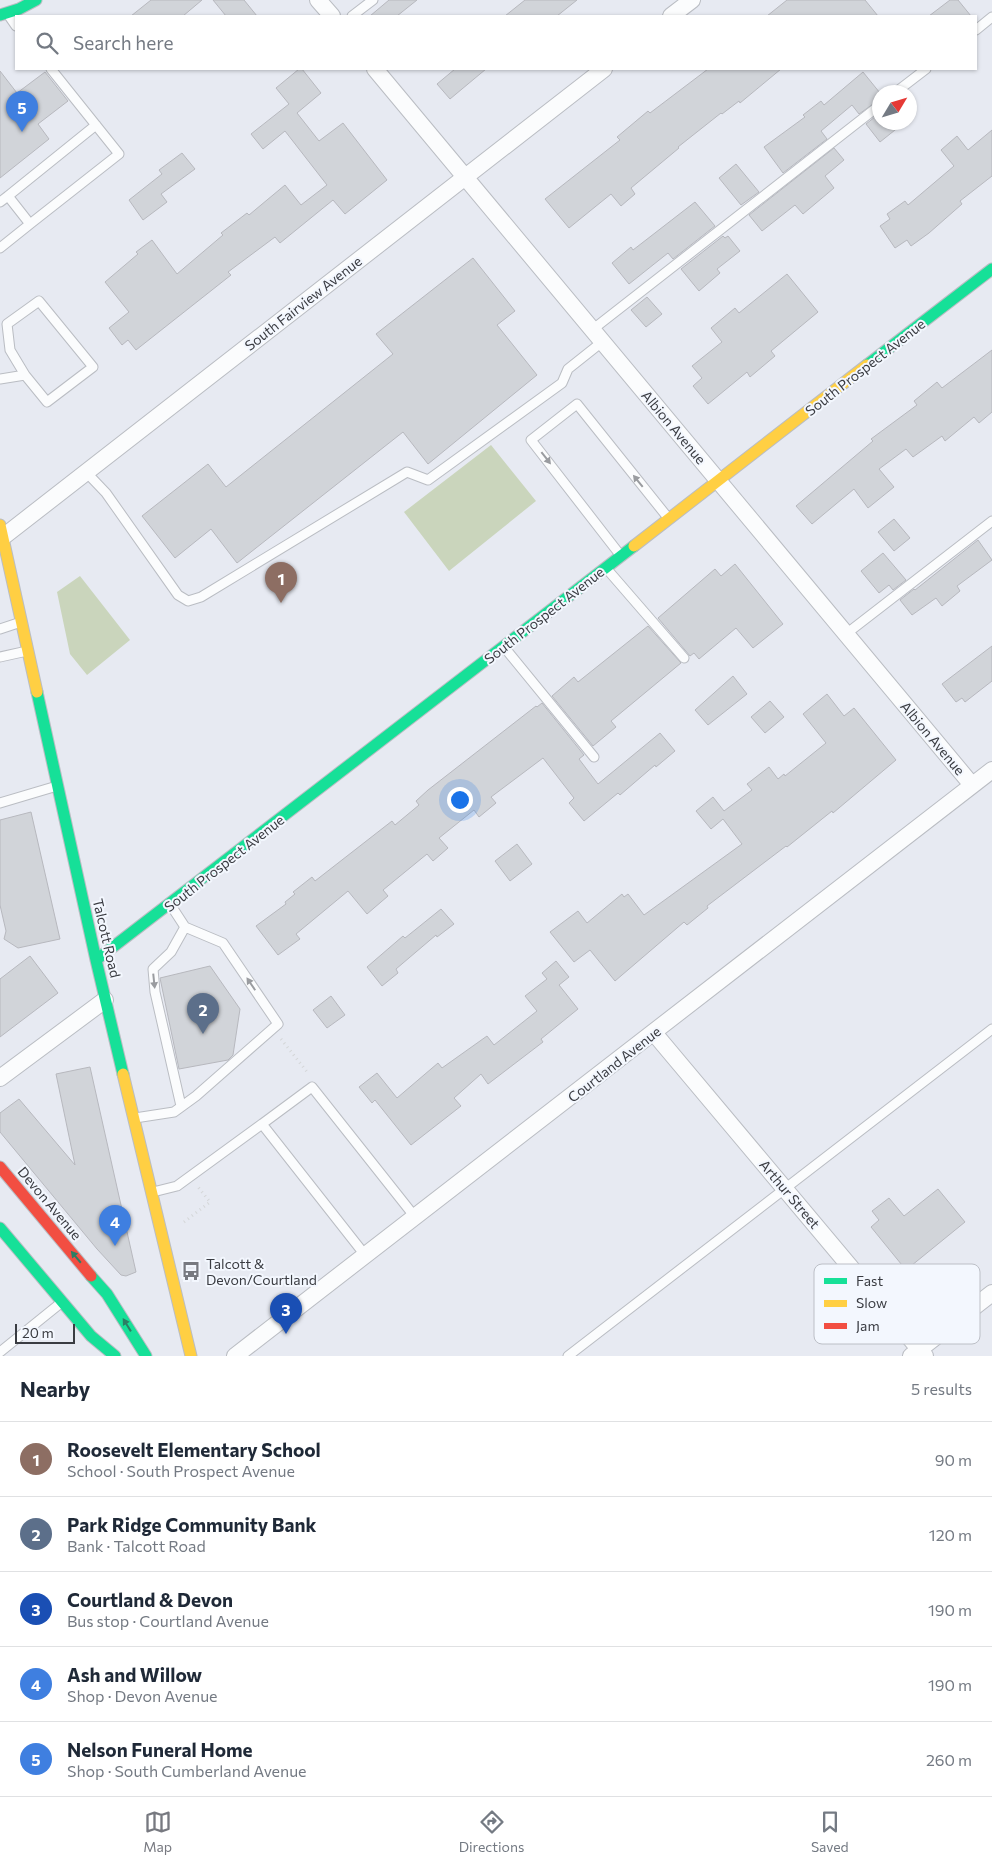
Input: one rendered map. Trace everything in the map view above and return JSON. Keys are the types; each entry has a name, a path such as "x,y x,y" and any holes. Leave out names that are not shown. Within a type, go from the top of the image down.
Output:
{"street":[{"path":"3,14 23,3 36,0"},
{"path":"318,0 331,15"},
{"path":"672,15 692,0"},
{"name":"Albion Avenue","path":"376,70 972,785"},
{"name":"South Fairview Avenue","path":"1,531 86,472 603,70"},
{"name":"South Prospect Avenue","path":"96,960 992,269"},
{"name":"Talcott Road","path":"1,531 105,1000 191,1356"},
{"name":"Courtland Avenue","path":"235,1356 992,770"},
{"path":"0,1078 105,1000"},
{"name":"Arthur Street","path":"654,1033 845,1264"},
{"name":"Devon Avenue","path":"0,1167 107,1294 146,1356"},
{"path":"0,1228 91,1336 115,1356"},
{"path":"980,1303 992,1293"},
{"name":"Arthur Street","path":"910,1344 918,1354"},
{"path":"918,1354 930,1344"}],"lane":[{"path":"353,15 372,0"},
{"path":"3,14 15,25"},
{"path":"977,29 992,17"},
{"path":"0,248 119,154 52,70"},
{"path":"905,85 925,70"},
{"path":"86,472 106,493 178,595 188,601 201,598 407,472 428,480 562,383 568,369 597,336 872,112"},
{"path":"30,224 4,199 96,125"},
{"path":"39,301 93,367 47,402 25,375 10,350 7,324 39,301"},
{"path":"0,379 25,375"},
{"path":"621,556 531,440 576,404 669,519"},
{"path":"846,634 992,521"},
{"path":"606,567 684,658"},
{"path":"0,629 21,622"},
{"path":"504,647 594,757"},
{"path":"0,656 28,651"},
{"path":"0,803 57,786"},
{"path":"135,1118 174,1112 196,1096 275,1027 223,943 186,927 170,904"},
{"path":"181,1106 155,992 153,969 171,952 186,927"},
{"path":"568,1356 992,1029"},
{"path":"152,1192 177,1186 312,1087 415,1217"},
{"path":"262,1124 365,1255"},
{"path":"0,1352 62,1302"}],"path":[{"path":"275,1027 310,1076 312,1087"},
{"path":"184,1222 210,1202 190,1176"}],"green space":[{"path":"491,445 536,501 449,571 404,512"},
{"path":"80,576 130,640 87,675 70,654 57,592"}],"building":[{"path":"151,0 202,0 184,15 132,15"},
{"path":"213,0 244,0 256,15 225,15"},
{"path":"389,0 417,0 398,15 371,15"},
{"path":"525,0 577,0 558,15 506,15"},
{"path":"787,0 865,0 877,15 768,15"},
{"path":"950,0 958,0 970,15 930,15"},
{"path":"298,70 303,70 321,93 297,113 319,141 343,123 387,180 345,214 333,200 280,243 275,237 228,272 231,275 136,350 128,340 122,345 109,328 129,312 105,282 138,254 136,252 152,240 177,274 223,235 221,233 247,213 249,215 285,185 301,205 327,185 285,131 263,149 251,134 289,104 276,88"},
{"path":"454,70 485,70 450,99 437,84"},
{"path":"707,70 780,70 740,103 739,101 721,113 678,147 631,188 635,194 621,206 611,194 569,228 545,199 620,140 617,137 648,111 650,113"},
{"path":"0,71 17,93 45,72 68,101 38,124 49,139 0,178"},
{"path":"863,72 874,85 872,85 872,105 859,114 852,105 821,131 827,139 783,173 764,147 805,117 803,115 821,101 824,105"},
{"path":"872,119 872,130 895,130 880,142 866,124"},
{"path":"992,130 992,176 960,201 962,204 929,233 911,246 907,240 895,248 880,226 890,219 887,214 905,201 908,205 954,166 941,150 957,136 968,150"},
{"path":"834,148 844,160 825,176 834,188 803,214 795,205 762,231 749,215"},
{"path":"182,153 195,169 161,194 167,202 143,220 129,200 162,174 159,170"},
{"path":"736,164 759,192 741,205 719,178"},
{"path":"695,202 715,226 673,259 668,253 629,284 612,263 631,247 633,250"},
{"path":"723,236 725,238 728,236 740,251 717,269 720,273 699,291 681,269"},
{"path":"473,258 515,311 497,325 537,375 428,464 403,432 237,563 211,529 175,558 142,516 208,464 226,487 393,354 376,334"},
{"path":"787,274 818,312 771,351 775,356 750,377 747,372 708,404 693,386 702,378 692,366 722,342 711,328 735,308 739,313"},
{"path":"647,297 662,314 646,327 631,310"},
{"path":"992,350 992,412 979,423 974,417 945,441 942,436 913,457 906,449 879,469 894,487 868,508 854,489 812,524 796,506 873,441 871,439 917,405 914,401 937,382 942,388"},
{"path":"894,519 910,538 894,551 878,532"},
{"path":"978,540 992,560 957,586 960,591 942,606 936,598 912,615 900,600"},
{"path":"883,553 906,580 893,590 889,585 879,593 861,571"},
{"path":"735,564 783,624 753,648 736,628 699,659 694,653 690,656 658,618 715,569 721,576"},
{"path":"648,626 681,663 611,721 616,727 593,746 552,696 574,677 578,682"},
{"path":"992,646 992,681 965,702 962,698 956,702 942,684"},
{"path":"733,676 747,694 708,725 695,710"},
{"path":"827,694 844,716 854,708 896,760 833,813 832,811 707,906 708,908 687,925 684,922 615,981 590,950 574,962 550,932 578,911 587,923 622,894 624,897 628,894 644,915 742,844 723,819 711,829 696,811 713,797 724,811 752,790 747,784 769,767 778,779 784,774 785,776 826,743 803,714"},
{"path":"770,701 784,717 765,733 751,717"},
{"path":"542,703 584,755 579,759 598,784 660,733 675,751 584,821 569,803 574,798 543,758 491,797 496,803 479,817 474,810 439,838 448,848 433,861 427,854 383,890 388,896 367,914 348,891 296,934 300,939 278,955 256,926 286,904 285,902 295,894 293,892 312,877 315,881 392,821 395,825 419,805 416,801 428,790"},
{"path":"31,812 60,939 18,948 4,939 6,931 0,905 0,820"},
{"path":"517,844 532,864 510,881 495,861"},
{"path":"441,909 454,924 437,937 436,935 396,969 398,973 382,986 367,967 403,936 405,938"},
{"path":"30,956 58,993 0,1037 0,979"},
{"path":"556,961 569,977 559,985 578,1009 541,1039 543,1042 488,1084 481,1074 454,1098 461,1106 411,1145 375,1100 372,1103 359,1087 377,1073 397,1098 438,1063 442,1068 487,1036 494,1045 537,1011 525,996 547,979 542,973"},
{"path":"210,966 240,1009 233,1055 228,1060 179,1069 160,978"},
{"path":"331,996 345,1015 327,1028 313,1010"},
{"path":"90,1067 136,1272 126,1276 121,1275 97,1249 0,1132 0,1113 19,1099 75,1165 56,1074"},
{"path":"938,1189 965,1222 913,1264 901,1264 871,1227 879,1220 872,1211 889,1198 904,1216"}],"traffic: fast":[{"path":"0,15 19,9 36,0"},
{"path":"867,365 992,269"},
{"path":"96,960 634,546"},
{"path":"37,692 123,1074"},
{"path":"0,1228 91,1336 115,1356"},
{"path":"91,1276 107,1294 146,1356"}],"traffic: slow":[{"path":"634,546 867,365"},
{"path":"0,525 37,692"},
{"path":"123,1074 191,1356"}],"traffic: jam":[{"path":"0,1167 91,1276"}],"place":[{"name":"Nelson Funeral Home","path":"22,132"},
{"name":"Roosevelt Elementary School","path":"281,603"},
{"name":"Park Ridge Community Bank","path":"203,1034"},
{"name":"Ash and Willow","path":"115,1246"},
{"name":"Talcott & Devon/Courtland","path":"191,1271"},
{"name":"Courtland & Devon","path":"286,1334"}]}
